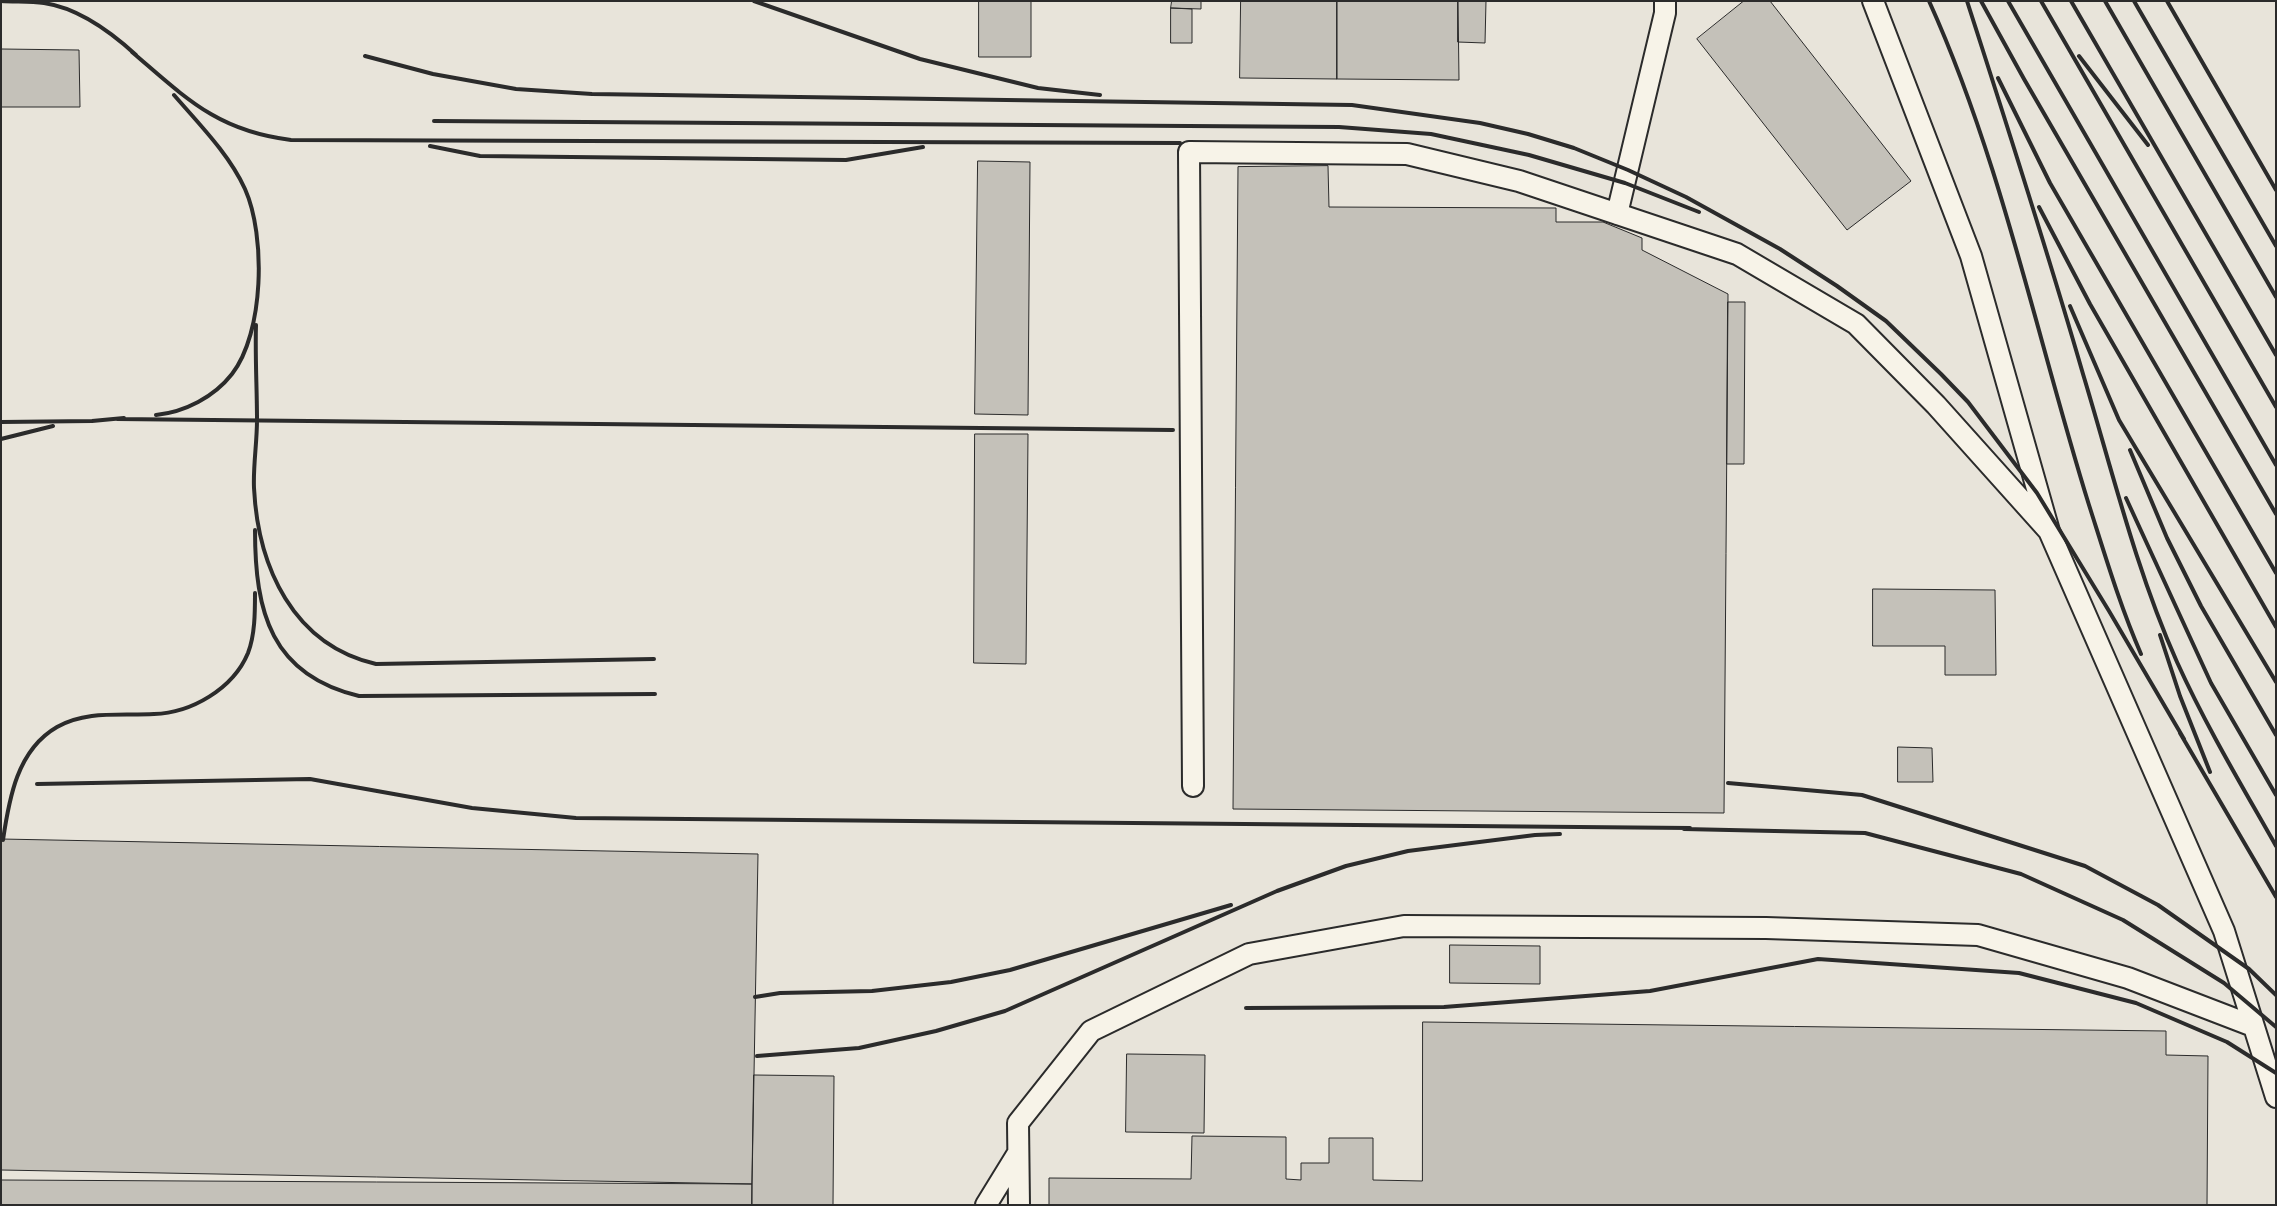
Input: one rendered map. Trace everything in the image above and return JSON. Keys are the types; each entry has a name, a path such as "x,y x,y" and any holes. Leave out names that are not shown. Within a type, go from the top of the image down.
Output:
{"lane":[{"path":"1873,1 1970,256 2049,531 2224,930 2276,1097"},
{"path":"1617,214 1668,5"},
{"path":"1193,786 1189,152 1407,154 1519,181 1736,254 1856,324 1936,405 2049,531"},
{"path":"1019,1205 1018,1123 1091,1032 1249,954 1404,926 1766,928 1978,935 2128,978 2253,1026"},
{"path":"986,1205 1018,1153"}],"shaded area":[{"path":"1,1 2276,1 2276,1205 1,1205"}],"building":[{"path":"979,1 1031,1 1031,57 979,57"},
{"path":"1172,1 1201,1 1201,9 1171,8"},
{"path":"1241,1 1337,1 1337,79 1240,78"},
{"path":"1337,1 1458,1 1459,80 1337,79"},
{"path":"1458,1 1486,1 1485,43 1458,42"},
{"path":"1744,1 1770,1 1911,181 1847,230 1697,39"},
{"path":"1171,8 1192,9 1192,43 1171,43"},
{"path":"1,49 79,50 80,107 1,107"},
{"path":"978,161 1030,162 1028,415 975,414"},
{"path":"1328,166 1329,207 1556,208 1556,222 1603,222 1642,238 1642,250 1728,294 1724,813 1233,809 1238,167"},
{"path":"1728,302 1745,302 1744,464 1727,464"},
{"path":"975,434 1028,434 1026,664 974,663"},
{"path":"1873,589 1995,590 1996,675 1945,675 1945,646 1873,646"},
{"path":"1898,747 1932,748 1933,782 1898,782"},
{"path":"1,839 758,854 752,1184 1,1170"},
{"path":"1450,945 1540,946 1540,984 1450,983"},
{"path":"1423,1022 2166,1031 2166,1055 2208,1056 2207,1205 1049,1205 1049,1178 1191,1179 1192,1136 1286,1137 1286,1179 1301,1180 1301,1163 1329,1163 1329,1138 1373,1138 1373,1180 1422,1181"},
{"path":"1127,1054 1205,1055 1204,1133 1126,1132"},
{"path":"754,1075 834,1076 833,1205 752,1205"},
{"path":"1,1180 752,1184 752,1205 1,1205"}],"railway":[{"path":"1,1 44,3 69,10 105,30 136,55"},
{"path":"754,1 920,59 1038,88 1100,95"},
{"path":"1929,1 1954,61 1998,186 2089,505 2120,599 2141,654"},
{"path":"1967,1 2041,234 2149,592 2188,686 2276,846"},
{"path":"1981,1 2024,79 2276,514"},
{"path":"2008,1 2276,465"},
{"path":"2041,1 2276,407"},
{"path":"2071,1 2276,355"},
{"path":"2105,1 2276,297"},
{"path":"2134,1 2276,246"},
{"path":"2167,1 2276,190"},
{"path":"132,52 187,98 222,120 265,136 291,140 1180,143"},
{"path":"365,56 433,74 516,89 592,94 1352,105 1480,123 1528,134 1574,148 1686,197 1780,249 1886,321 1941,374 1968,402 2037,493 2184,739"},
{"path":"2079,56 2148,145"},
{"path":"1998,78 2050,183 2276,573"},
{"path":"156,415 178,411 198,402 217,390 232,374 243,356 250,334 256,310 258,284 259,257 256,232 252,209 245,189 222,152 174,95"},
{"path":"434,121 1339,127 1431,134 1529,155 1625,183 1699,212"},
{"path":"430,146 480,156 846,160 923,147"},
{"path":"2039,207 2090,304 2276,627"},
{"path":"2070,306 2119,420 2276,682"},
{"path":"256,325 257,420 254,488 263,546 272,573 285,599 302,621 322,640 347,654 376,664 654,659"},
{"path":"1,422 92,421 124,418"},
{"path":"117,419 1173,430"},
{"path":"1,439 53,426"},
{"path":"2130,450 2167,538 2201,606 2276,735"},
{"path":"2126,498 2211,683 2276,795"},
{"path":"255,530 259,588 265,613 274,636 287,656 306,673 329,686 359,696 655,694"},
{"path":"3,840 8,808 17,777 24,762 43,737 57,727 80,718 104,715 168,713 196,704 209,697 232,678 248,653 255,616 255,593"},
{"path":"2160,635 2180,696 2210,772"},
{"path":"2180,733 2276,897"},
{"path":"37,784 310,779 472,808 576,818 1690,828"},
{"path":"1728,783 1862,795 2085,866 2158,905 2249,969 2276,995"},
{"path":"1684,829 1865,833 2021,874 2123,920 2224,983 2276,1027"},
{"path":"757,1056 859,1048 936,1031 1005,1011 1277,891 1346,866 1408,851 1535,835 1560,834"},
{"path":"755,997 780,993 872,991 951,982 1010,970 1231,905"},
{"path":"1246,1008 1444,1007 1650,991 1818,959 2019,973 2136,1003 2227,1042 2276,1073"}]}
